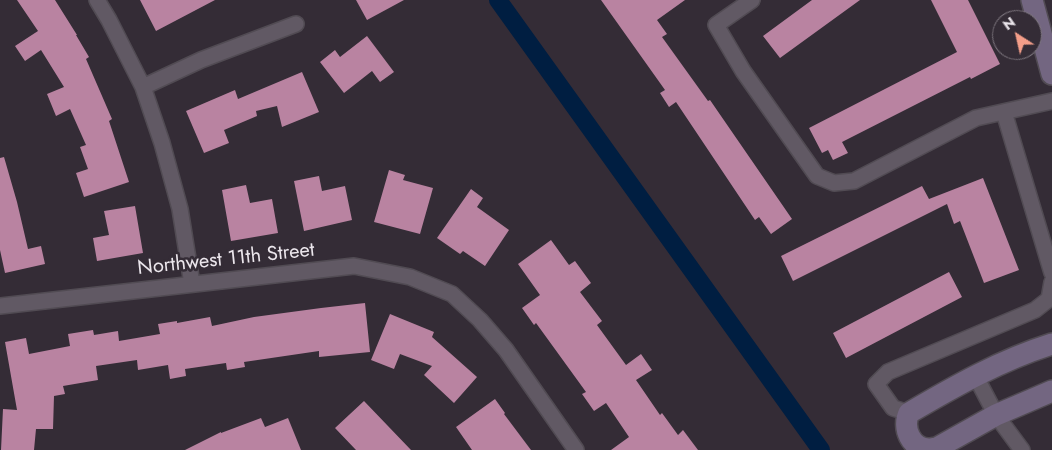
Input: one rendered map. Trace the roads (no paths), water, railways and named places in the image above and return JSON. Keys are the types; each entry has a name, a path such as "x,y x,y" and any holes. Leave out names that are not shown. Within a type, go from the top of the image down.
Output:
{"street":[{"path":"97,0 143,87 162,143 180,209 192,284"},
{"path":"752,0 716,25 743,71 817,176 834,183 854,181 976,118 1052,101"},
{"path":"1032,0 1052,74"},
{"path":"143,87 201,60 296,24"},
{"path":"1004,112 1052,273"},
{"name":"Northwest 11th Street","path":"0,306 354,266 410,277 452,294 480,320 506,350 576,450"},
{"path":"909,413 893,408 876,384 888,372 1035,310 1048,298 1052,282"},
{"path":"1052,344 975,375 909,413 906,424 908,434 915,444 928,450 937,448 996,415 1052,391"},
{"path":"975,375 996,415 1022,450"}],"waterway":[{"path":"498,0 821,450"}]}
